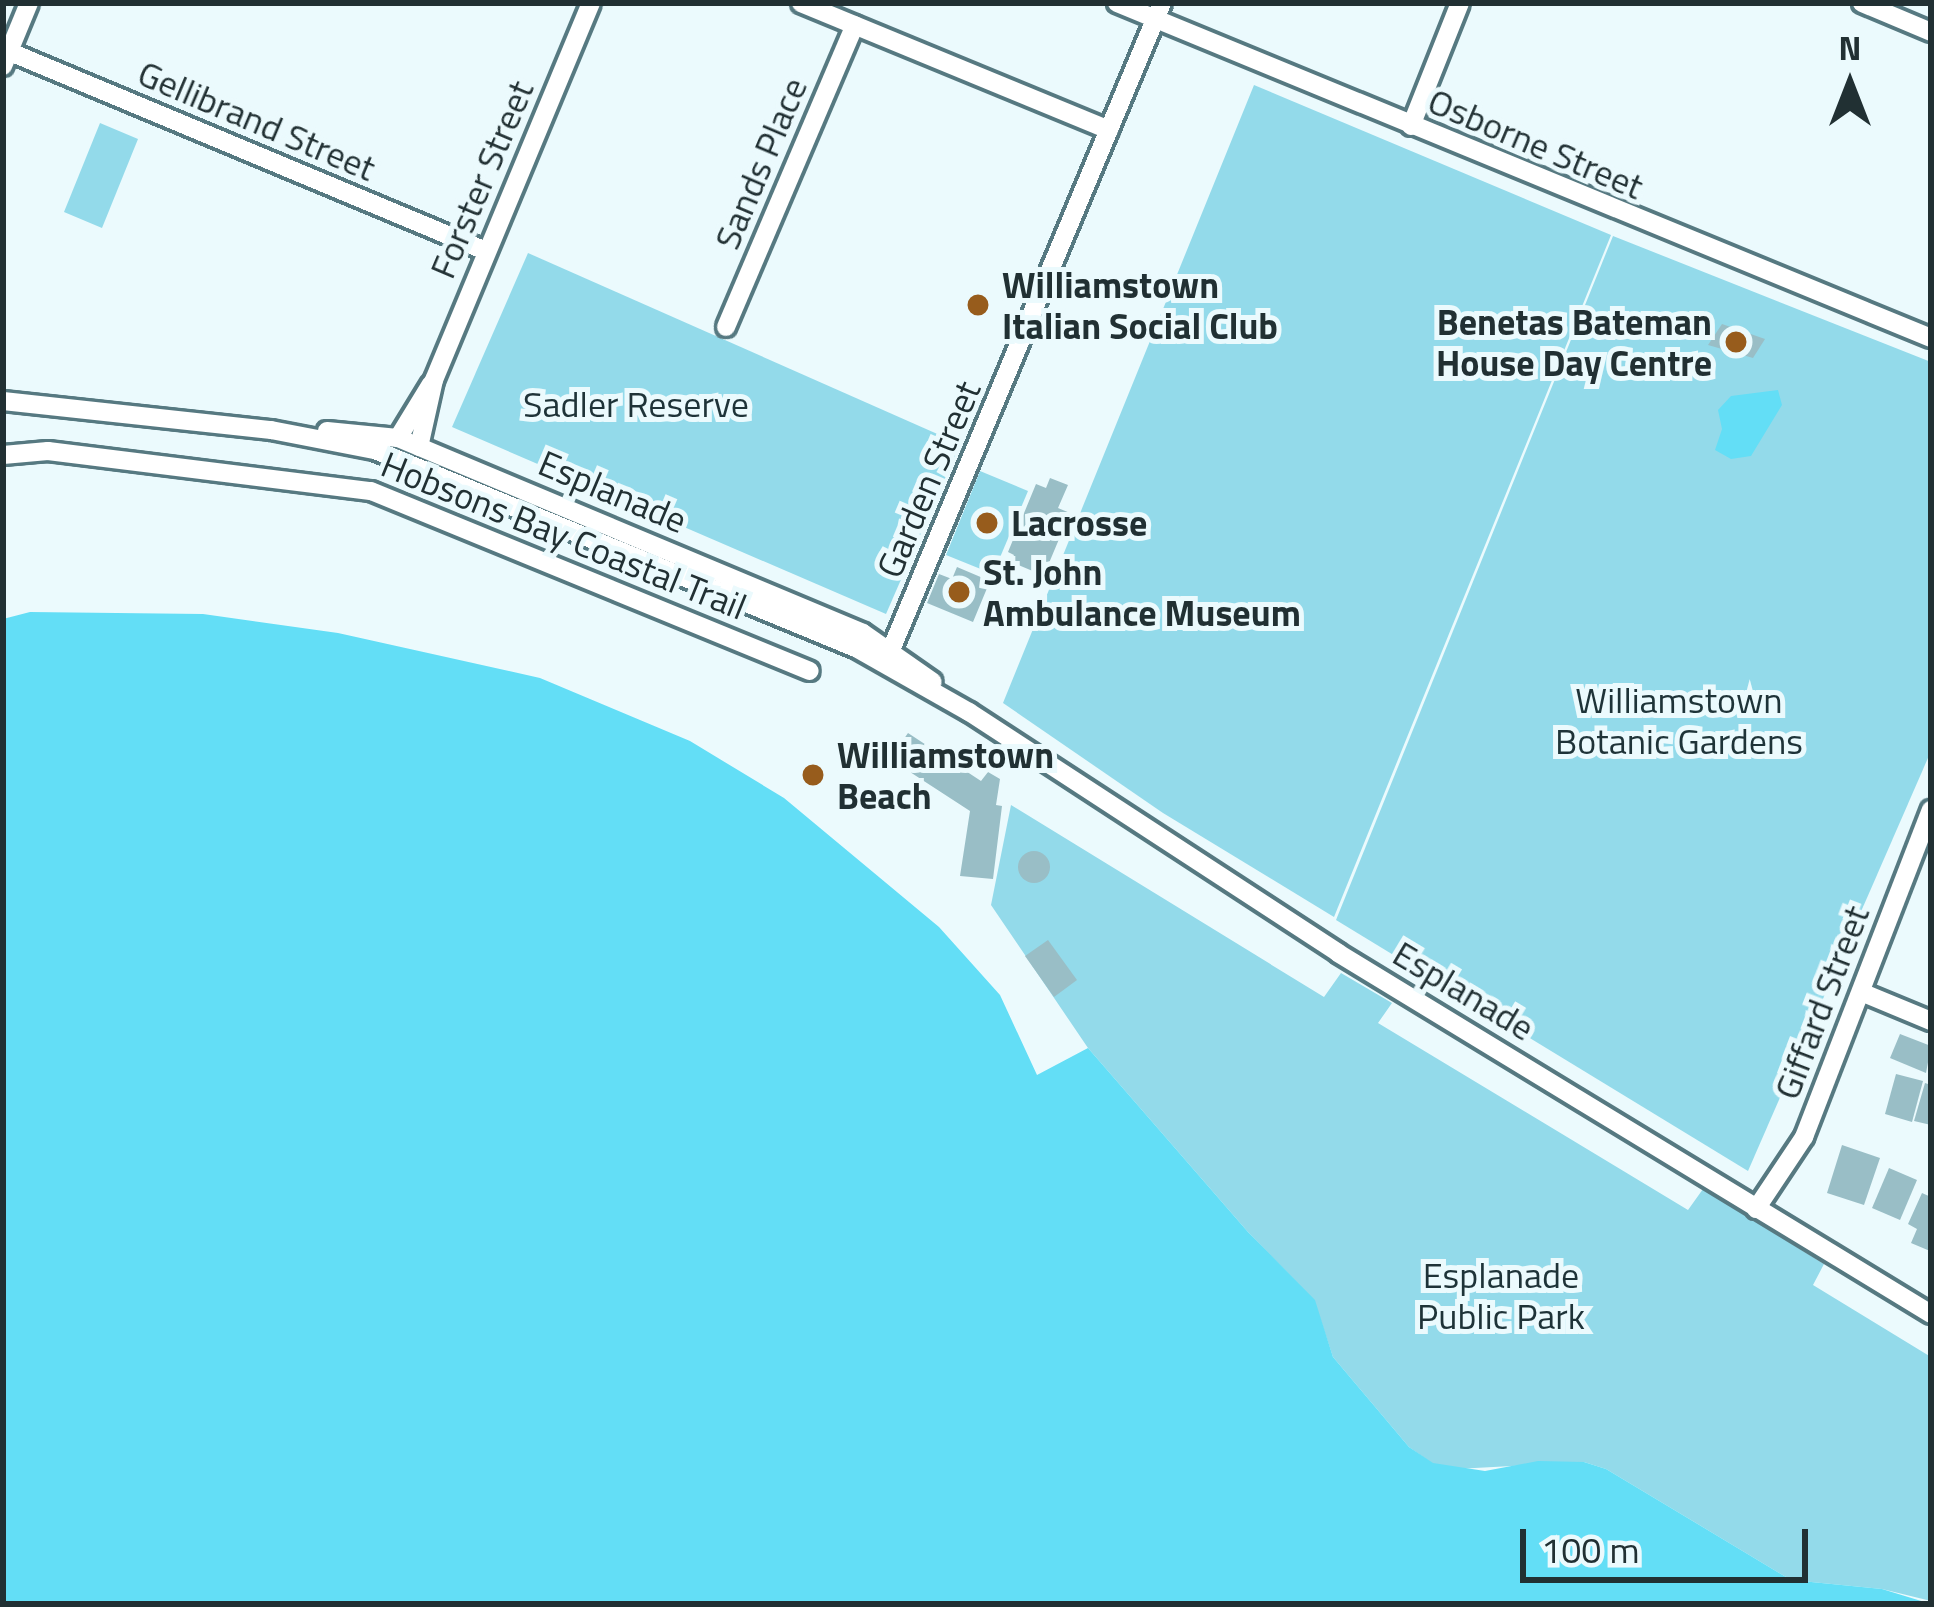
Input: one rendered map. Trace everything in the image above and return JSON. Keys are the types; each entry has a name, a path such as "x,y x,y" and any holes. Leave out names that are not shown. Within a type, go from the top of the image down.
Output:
{"street":[{"path":"5,56 29,3"},
{"name":"Forster Street","path":"409,447 591,3"},
{"path":"801,3 1109,130"},
{"name":"Osborne Street","path":"1117,3 1159,11 1412,126 1931,338"},
{"path":"1412,126 1460,3"},
{"path":"1862,3 1931,32"},
{"name":"Garden Street","path":"889,656 1159,11"},
{"name":"Sands Place","path":"726,327 855,25"},
{"name":"Gellibrand Street","path":"5,56 486,251"},
{"name":"Esplanade","path":"3,401 271,430 367,431 889,656 1181,854 1931,1314"},
{"name":"Hobsons Bay Coastal Trail","path":"3,454 48,451 371,490 810,671"},
{"name":"Giffard Street","path":"1756,1209 1804,1138 1931,810"},
{"path":"1862,992 1931,1021"}],"green space":[{"path":"1254,85 1611,235 1334,917 1163,813 1003,703"},
{"path":"100,123 138,139 102,228 64,212"},
{"name":"Williamstown Botanic Gardens","path":"1613,236 1931,362 1931,751 1748,1171 1336,920"},
{"name":"Sadler Reserve","path":"528,253 960,444 886,614 452,427"},
{"name":"Lacrosse","path":"980,471 1028,491 993,574 946,555"},
{"name":"Esplanade Public Park","path":"1011,805 1324,997 1341,973 1392,1003 1378,1023 1688,1210 1703,1189 1824,1264 1813,1285 1931,1357 1931,1601 1882,1589 1791,1580 1606,1469 1584,1462 1456,1469 1433,1464 1409,1447 1333,1357 1314,1300 1248,1232 1088,1048 991,905"}],"shaded area":[{"path":"1778,390 1782,405 1751,456 1731,459 1715,450 1722,429 1718,410 1731,396"},
{"path":"30,612 203,614 338,633 540,678 690,741 784,798 939,927 1000,995 1037,1075 1088,1048 1248,1232 1315,1300 1333,1357 1409,1447 1433,1463 1485,1471 1538,1461 1584,1462 1606,1469 1791,1580 1882,1589 1931,1604 3,1604 3,619"}],"building":[{"name":"Benetas Bateman House Day Centre","path":"1722,324 1765,339 1753,358 1708,345"},
{"path":"1050,478 1068,485 1058,508 1070,513 1049,563 1040,559 1035,572 1011,562 1014,555 1008,552 1036,484 1046,488"},
{"name":"St. John Ambulance Museum","path":"957,567 990,581 973,622 927,603 939,574 952,579"},
{"path":"908,733 981,781 988,772 1000,779 996,805 1002,806 993,879 960,876 970,811 890,759"},
{"path":"1034,851 1045,856 1050,867 1045,878 1034,883 1023,878 1018,867 1023,856"},
{"path":"1048,940 1077,980 1054,997 1025,956"},
{"path":"1900,1034 1931,1046 1926,1073 1890,1058"},
{"path":"1896,1074 1923,1081 1912,1122 1885,1114"},
{"path":"1925,1083 1931,1085 1931,1125 1914,1121"},
{"path":"1842,1145 1880,1158 1864,1205 1827,1193"},
{"path":"1889,1168 1917,1180 1900,1220 1872,1208"},
{"path":"1922,1193 1931,1197 1930,1251 1911,1243 1917,1229 1908,1224"}],"place":[{"name":"Williamstown Italian Social Club","path":"978,305"},
{"name":"Benetas Bateman House Day Centre","path":"1736,342"},
{"name":"Lacrosse","path":"987,523"},
{"name":"St. John Ambulance Museum","path":"959,592"},
{"name":"Williamstown Beach","path":"813,775"}]}
